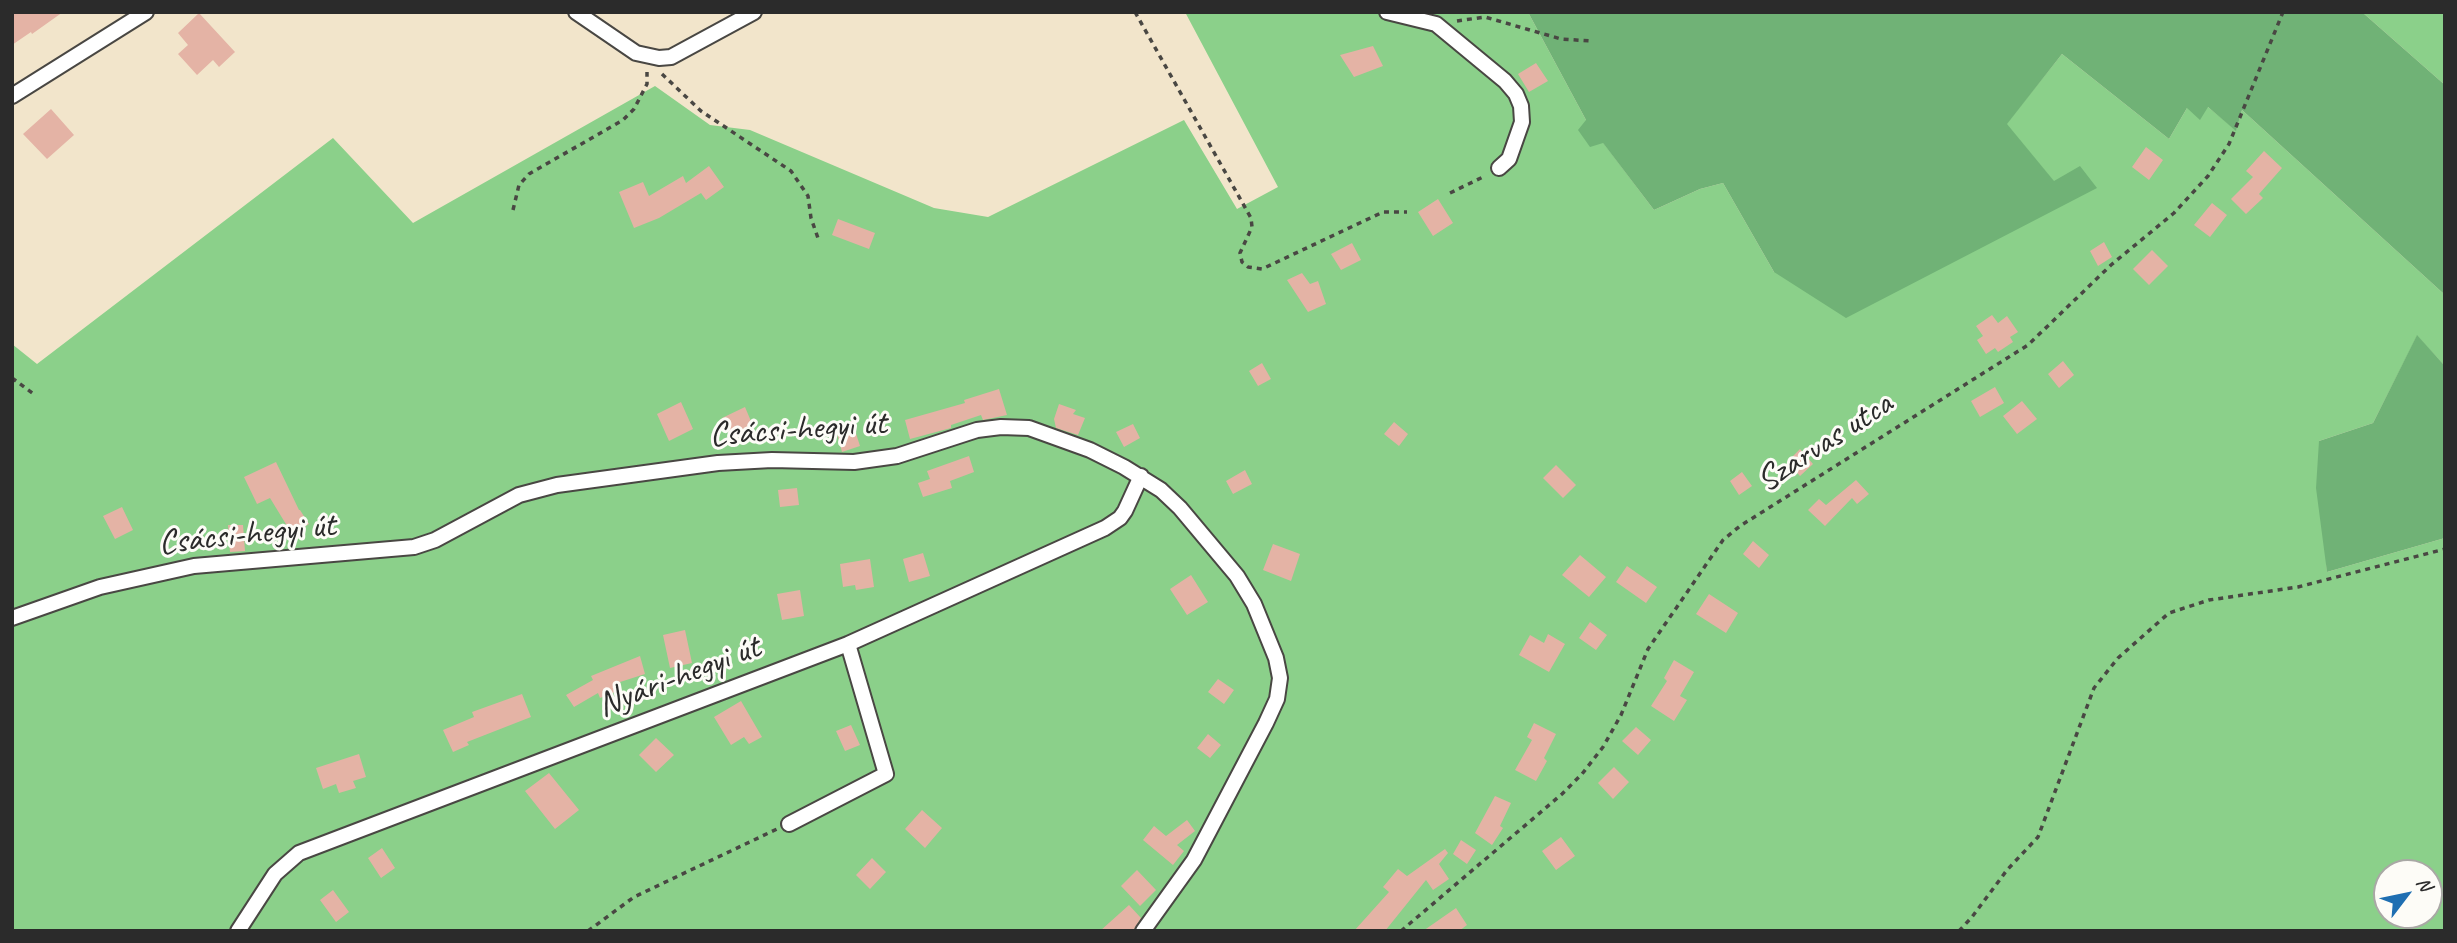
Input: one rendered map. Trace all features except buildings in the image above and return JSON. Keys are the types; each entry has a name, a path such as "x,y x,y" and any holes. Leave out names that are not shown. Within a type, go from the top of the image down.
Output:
{"street":[{"path":"12,96 146,12"},
{"path":"576,12 646,57 659,58 671,57 754,12"},
{"path":"1387,12 1436,24 1506,81 1516,94 1521,106 1522,122 1509,159 1499,168"},
{"name":"Csácsi-hegyi út","path":"12,618 100,587 194,566 414,547 435,540 519,495 557,485 718,463 772,460 854,462 897,456 977,430 1001,426 1029,428 1090,450 1141,477 1181,508 1237,576 1254,604 1276,657 1280,678 1277,699 1266,723 1194,860 1143,931"},
{"name":"Nyári-hegyi út","path":"238,931 275,874 299,853 848,644 1105,528 1125,511 1141,477"},
{"path":"789,824 887,774 848,644"}],"path":[{"path":"1135,12 1251,218 1252,228 1240,253 1242,262 1248,267 1262,269 1383,212 1407,212"},
{"name":"Szarvas utca","path":"1401,931 1582,774 1603,747 1621,715 1648,649 1723,540 1740,526 1846,458 2028,345 2111,265 2174,213 2208,176 2229,144 2283,12"},
{"path":"1436,24 1485,17 1561,39 1591,41"},
{"path":"513,210 519,185 529,174 623,120 634,109 647,84 646,57"},
{"path":"646,57 701,111 791,171 808,196 811,218 819,241"},
{"path":"1450,192 1499,168"},
{"path":"12,379 35,395"},
{"path":"1959,931 2007,870 2038,837 2094,688 2118,658 2169,613 2209,600 2298,587 2445,549"},
{"path":"588,931 634,897 789,824"}],"green space":[{"path":"1185,12 1529,14 1586,120 1654,210 1700,189 1723,183 1774,272 2054,182 2006,124 2062,54 2169,139 2187,108 2208,107 2236,130 2242,110 2445,295 2445,366 2417,336 2373,423 2319,441 2327,572 2445,538 2445,931 12,931 12,344 37,364 333,138 413,223 655,86 710,125 750,130 934,208 988,217 1184,120 1237,209 1278,187"},
{"path":"1510,12 2362,12 2445,85 2445,295 2242,110 2236,131 2208,107 2200,120 2187,108 2169,139 2062,54 2007,124 2054,181 2080,166 2097,188 1846,318 1774,272 1723,183 1700,189 1654,210 1603,143 1590,147 1578,130 1586,120 1529,14"},
{"path":"2362,12 2445,12 2445,85"},
{"path":"2417,335 2445,366 2445,538 2327,572 2316,488 2319,441 2373,423"}]}
